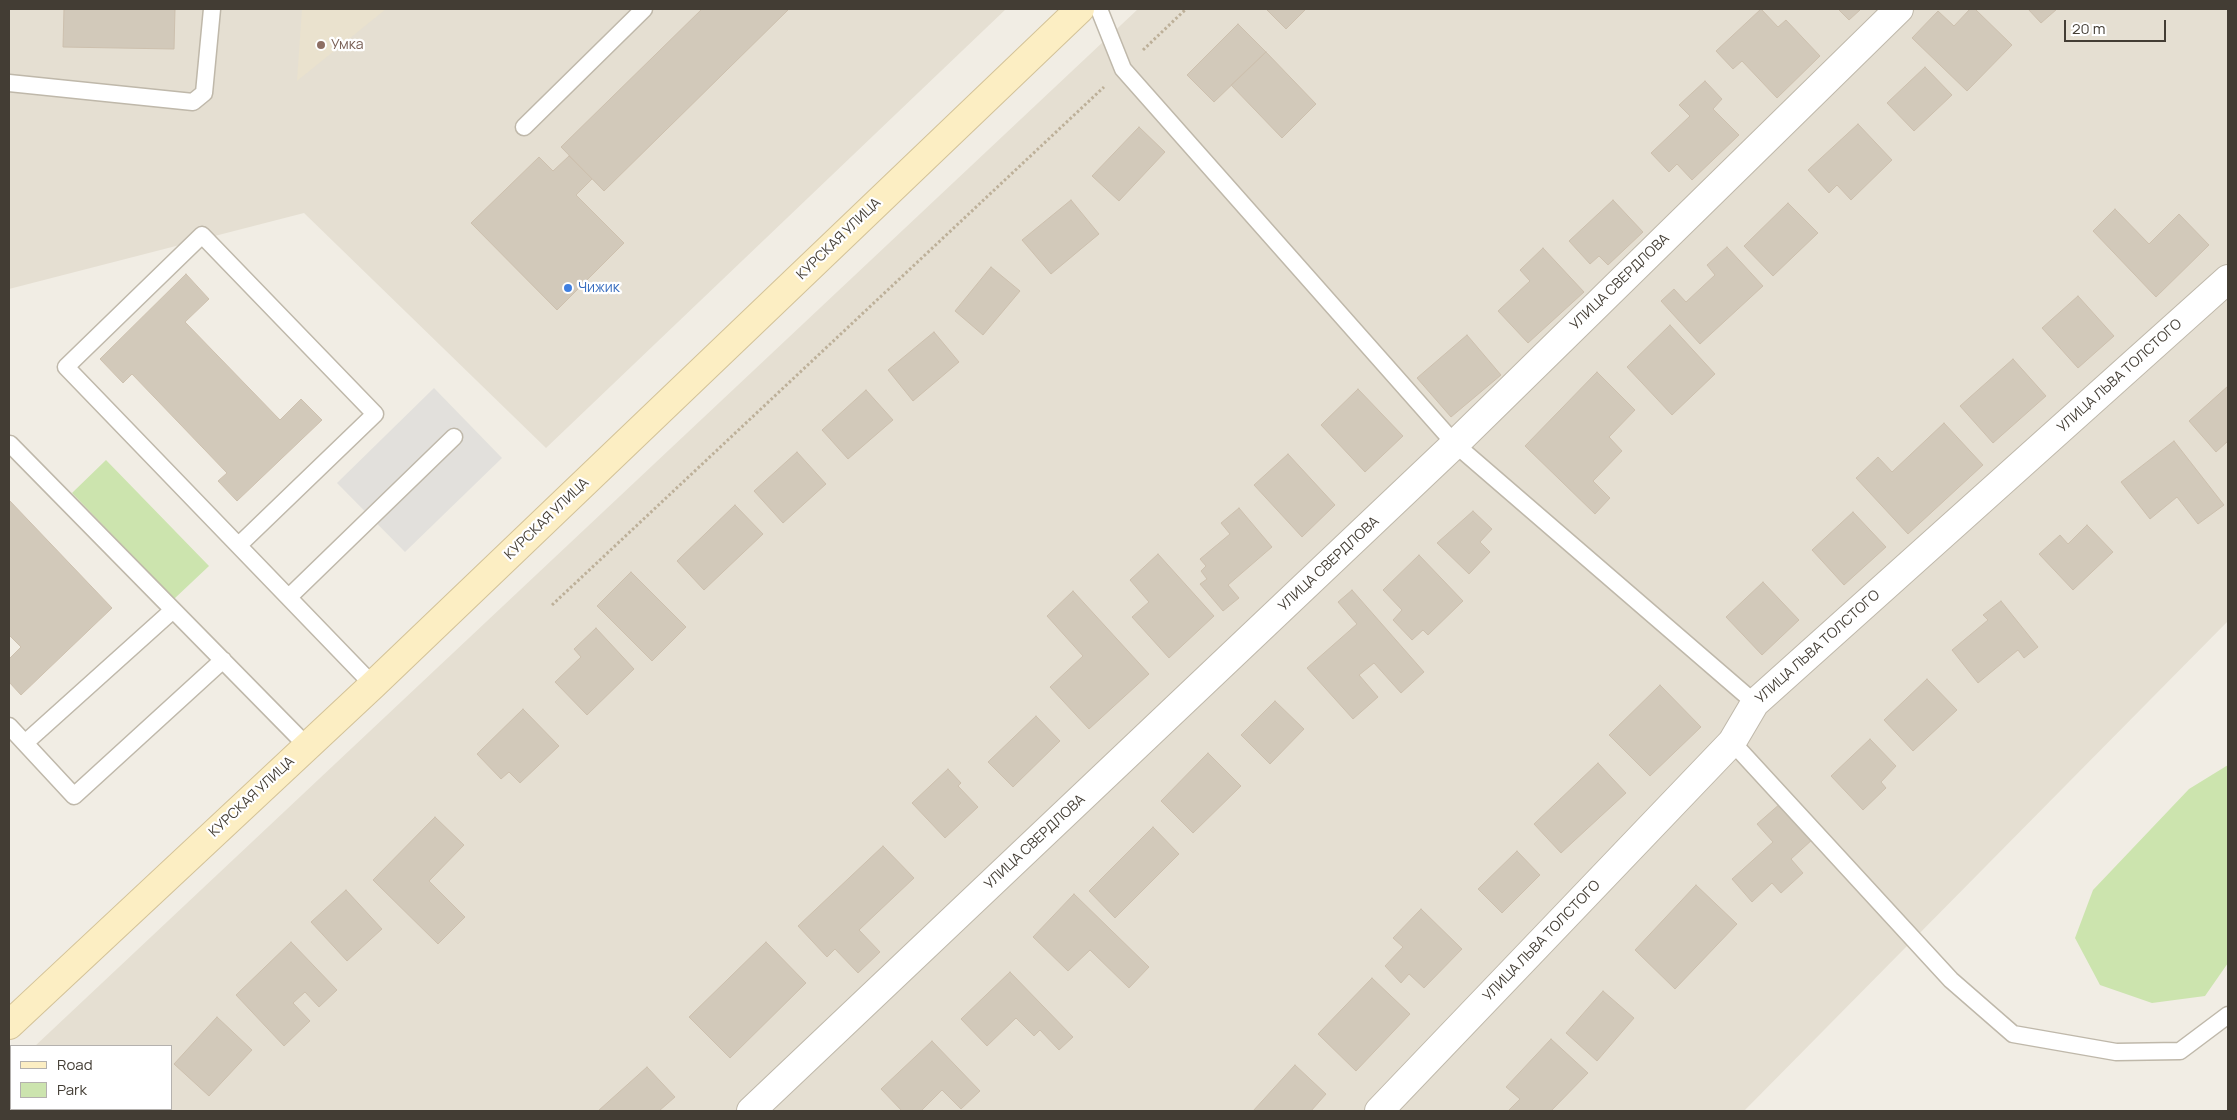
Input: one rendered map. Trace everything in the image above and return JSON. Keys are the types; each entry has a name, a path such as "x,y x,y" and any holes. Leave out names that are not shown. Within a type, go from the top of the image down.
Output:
{"street":[{"name":"КУРСКАЯ УЛИЦА","path":"9,1024 373,684 1080,9"},
{"name":"УЛИЦА СВЕРДЛОВА","path":"751,1111 1455,444 1899,9"},
{"name":"УЛИЦА ЛЬВА ТОЛСТОГО","path":"1379,1111 1732,742 1755,703 2228,279"}],"lane":[{"path":"9,83 194,102 204,93 212,9"},
{"path":"524,127 644,9"},
{"path":"1099,9 1123,69 1455,444 1755,703"},
{"path":"240,544 375,414 202,235 66,366 240,544 373,684"},
{"path":"290,596 454,437"},
{"path":"10,444 307,746"},
{"path":"25,743 174,610"},
{"path":"9,726 74,796 223,660"},
{"path":"1732,742 1951,980 2013,1034 2116,1052 2180,1050 2228,1015"}],"path":[{"path":"552,605 1186,9"}],"shaded area":[{"path":"9,9 1006,9 546,448 304,213 9,289"},
{"name":"Умка","path":"302,9 386,9 297,81"},
{"path":"1138,9 2228,9 2228,621 1744,1111 9,1111 10,1070 10,1110 172,1110 172,1045 36,1045"},
{"path":"434,388 502,458 405,552 337,483"}],"green space":[{"path":"106,460 209,566 174,599 72,493"},
{"path":"2228,765 2228,963 2205,996 2152,1003 2100,985 2075,938 2093,890 2189,789"}],"building":[{"path":"64,9 175,9 174,49 63,47"},
{"path":"702,9 789,9 604,191 561,147"},
{"path":"1266,9 1306,9 1286,29"},
{"path":"1761,9 1778,27 1786,20 1820,56 1777,98 1742,61 1733,69 1716,51"},
{"path":"1838,9 1861,9 1849,20"},
{"path":"1970,9 1975,9 2012,45 1967,91 1912,38 1938,11 1954,26"},
{"path":"2028,9 2057,9 2041,23"},
{"path":"1238,24 1266,52 1214,102 1187,75"},
{"path":"1266,52 1316,104 1282,138 1231,85"},
{"path":"1925,67 1952,95 1914,131 1887,103"},
{"path":"1705,81 1722,99 1713,109 1739,135 1692,180 1677,164 1669,172 1651,153 1690,116 1679,105"},
{"path":"1858,124 1892,160 1851,200 1837,185 1829,193 1808,170"},
{"path":"1139,127 1165,152 1119,201 1092,176"},
{"path":"569,156 592,179 576,195 624,243 557,310 471,223 539,157 553,171"},
{"path":"1071,200 1099,234 1051,274 1022,240"},
{"path":"1613,200 1643,232 1608,265 1599,256 1590,264 1569,241"},
{"path":"1788,203 1818,233 1773,276 1744,246"},
{"path":"2115,209 2149,244 2179,214 2209,245 2156,297 2093,231"},
{"path":"1727,247 1763,286 1700,344 1661,301 1674,289 1686,302 1715,275 1707,265"},
{"path":"1543,248 1584,292 1528,343 1498,311 1530,281 1520,270"},
{"path":"991,267 1020,291 983,335 955,311"},
{"path":"186,274 209,299 185,322 280,420 301,399 322,420 237,501 218,481 227,473 132,374 123,383 100,359"},
{"path":"2078,296 2114,336 2078,368 2042,328"},
{"path":"1670,325 1715,374 1672,415 1627,367"},
{"path":"934,332 959,362 913,401 888,370"},
{"path":"1467,335 1501,375 1451,417 1417,378"},
{"path":"2013,359 2046,396 1993,443 1960,406"},
{"path":"1597,372 1635,410 1609,437 1622,451 1593,481 1610,498 1595,514 1525,446"},
{"path":"2228,386 2228,441 2216,452 2189,421"},
{"path":"1358,389 1403,436 1365,472 1321,425"},
{"path":"866,390 893,420 848,459 822,430"},
{"path":"1944,423 1983,465 1908,534 1856,478 1878,457 1892,472"},
{"path":"2174,441 2224,505 2198,524 2177,497 2150,519 2121,482"},
{"path":"797,452 826,484 783,523 754,491"},
{"path":"1288,454 1335,505 1302,537 1254,485"},
{"path":"9,500 112,608 21,695 9,682 9,659 21,647 9,635"},
{"path":"735,505 763,534 704,590 677,561"},
{"path":"1239,508 1272,547 1228,585 1239,598 1223,611 1200,584 1207,579 1201,571 1206,566 1200,559 1230,534 1221,523"},
{"path":"1473,511 1492,529 1480,542 1490,552 1469,574 1437,543"},
{"path":"1853,512 1886,547 1844,585 1812,550"},
{"path":"2087,525 2113,552 2073,590 2039,554 2060,535 2068,544"},
{"path":"1158,554 1214,616 1169,658 1132,617 1149,602 1130,580"},
{"path":"1419,555 1463,601 1428,635 1423,630 1412,640 1393,620 1402,610 1383,590"},
{"path":"631,572 686,627 652,661 597,606"},
{"path":"1763,582 1799,620 1762,655 1726,617"},
{"path":"1352,590 1424,672 1401,693 1374,663 1359,675 1378,697 1353,719 1307,668 1357,624 1338,602"},
{"path":"1073,591 1149,674 1089,729 1050,687 1083,656 1047,616"},
{"path":"2001,601 2038,647 2024,658 2018,650 1978,683 1952,650 1988,620 1983,615"},
{"path":"596,628 634,669 587,715 555,682 581,657 574,649"},
{"path":"1927,679 1957,710 1913,751 1884,720"},
{"path":"1660,685 1701,727 1650,776 1609,735"},
{"path":"1275,701 1304,729 1270,764 1241,735"},
{"path":"523,709 559,746 520,783 509,772 501,779 477,754"},
{"path":"1036,716 1060,741 1013,787 988,762"},
{"path":"1870,739 1896,766 1881,782 1886,788 1863,810 1831,776"},
{"path":"1208,753 1241,786 1193,833 1161,801"},
{"path":"1598,763 1626,793 1561,853 1534,824"},
{"path":"948,769 961,783 958,786 978,807 945,838 912,803"},
{"path":"1781,803 1813,839 1791,859 1803,873 1781,893 1772,883 1752,902 1732,879 1773,842 1757,824"},
{"path":"435,817 464,845 429,881 465,917 438,944 373,880"},
{"path":"1153,827 1179,854 1115,918 1089,891"},
{"path":"883,846 914,878 859,930 880,952 858,973 835,949 827,957 798,926"},
{"path":"1517,851 1540,875 1502,913 1478,889"},
{"path":"1696,885 1737,924 1675,989 1635,950"},
{"path":"346,890 382,929 347,961 311,922"},
{"path":"1074,894 1149,967 1129,988 1090,950 1068,971 1033,937"},
{"path":"1421,909 1462,949 1424,988 1409,974 1401,983 1385,966 1403,947 1393,938"},
{"path":"291,942 337,990 319,1007 305,992 293,1003 310,1021 284,1046 236,995"},
{"path":"766,942 806,983 730,1058 689,1017"},
{"path":"1010,972 1073,1037 1059,1050 1040,1030 1034,1036 1016,1018 987,1046 961,1019"},
{"path":"1372,978 1410,1014 1356,1071 1318,1034"},
{"path":"1603,991 1634,1018 1597,1061 1566,1033"},
{"path":"217,1017 252,1050 209,1096 174,1064"},
{"path":"1551,1039 1588,1073 1551,1111 1508,1111 1520,1099 1506,1087"},
{"path":"932,1041 980,1091 961,1109 942,1090 921,1111 902,1111 881,1089"},
{"path":"1295,1065 1326,1094 1311,1111 1253,1111"},
{"path":"647,1067 675,1097 659,1111 598,1111"},
{"path":"169,1110 170,1111 138,1111"}],"place":[{"name":"Умка","path":"321,45"},
{"name":"Чижик","path":"568,288"}]}
